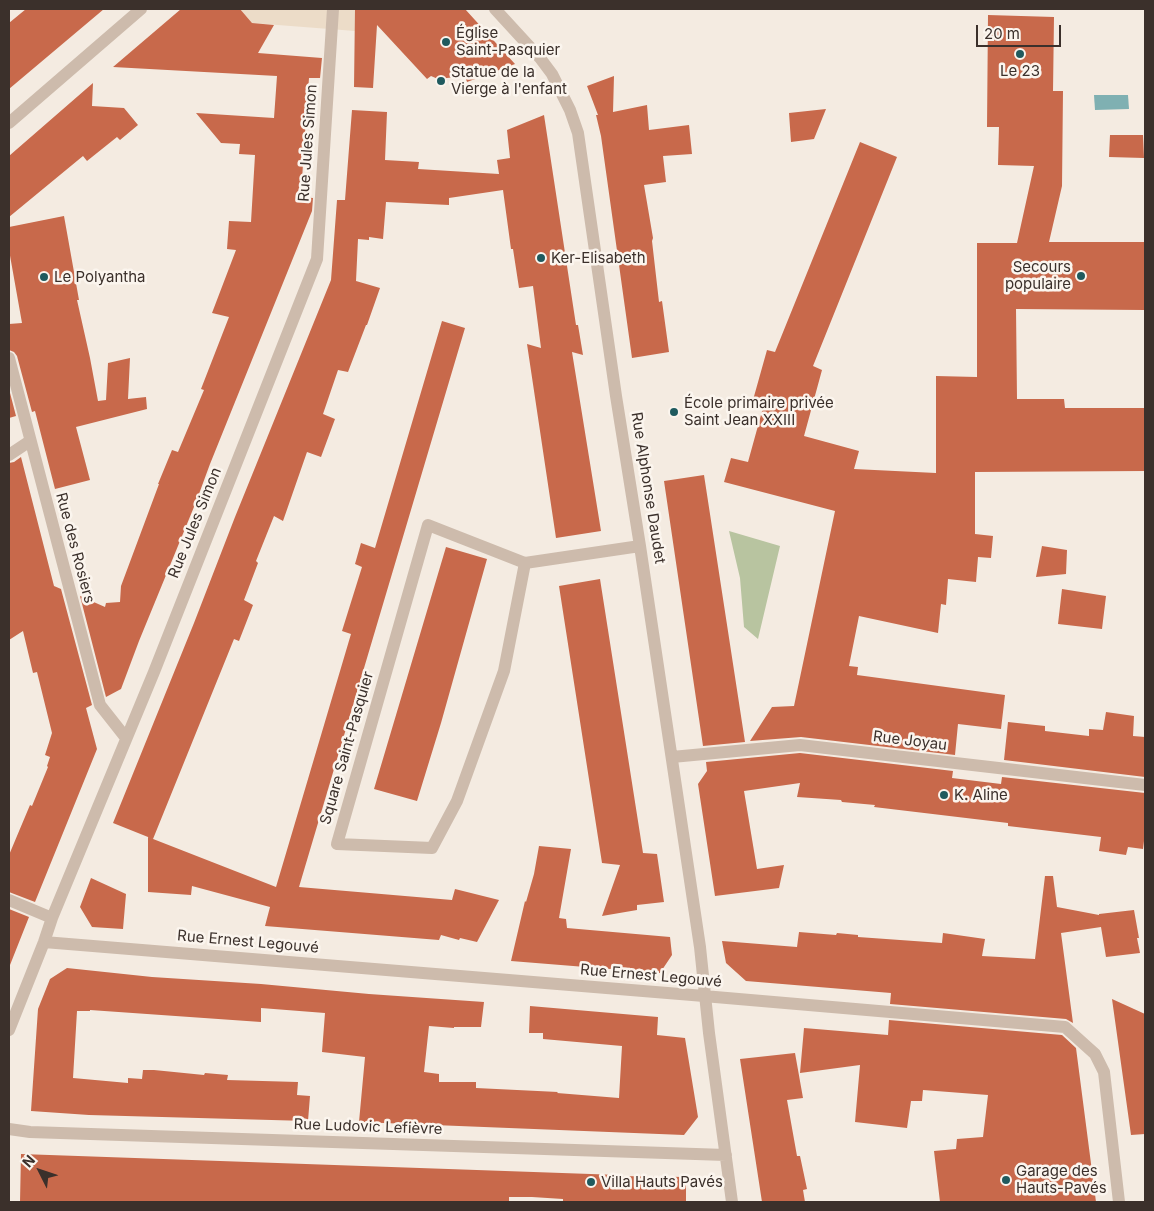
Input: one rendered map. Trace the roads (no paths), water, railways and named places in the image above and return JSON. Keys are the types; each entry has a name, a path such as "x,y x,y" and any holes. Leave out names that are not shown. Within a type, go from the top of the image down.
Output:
{"street":[{"path":"9,123 141,9"},
{"name":"Rue Jules Simon","path":"9,1030 52,918 154,672 317,259 333,9"},
{"name":"Rue Alphonse Daudet","path":"495,9 540,58 552,74 564,96 578,133 700,947 709,1033 732,1202"},
{"name":"Rue des Rosiers","path":"9,358 100,705 126,738"},
{"path":"9,455 30,440"},
{"name":"Square Saint-Pasquier","path":"525,563 504,671 457,801 432,848 337,844 428,525 525,563 640,546"},
{"name":"Rue Joyau","path":"672,757 800,745 1145,786"},
{"path":"9,900 52,918"},
{"name":"Rue Ernest Legouvé","path":"44,942 1065,1027 1095,1054 1104,1072 1119,1202"},
{"name":"Rue Ludovic Lefièvre","path":"9,1129 40,1132 726,1155"}],"water":[{"path":"1094,95 1128,95 1129,109 1095,110"}],"place":[{"name":"Église Saint-Pasquier","path":"446,42"},
{"name":"Le 23","path":"1020,54"},
{"name":"Statue de la Vierge à l'enfant","path":"441,81"},
{"name":"Ker-Elisabeth","path":"541,258"},
{"name":"Secours populaire","path":"1081,276"},
{"name":"Le Polyantha","path":"44,277"},
{"name":"École primaire privée Saint Jean XXIII","path":"674,412"},
{"name":"K. Aline","path":"944,795"},
{"name":"Garage des Hauts-Pavés","path":"1006,1180"},
{"name":"Villa Hauts Pavés","path":"591,1182"}]}
